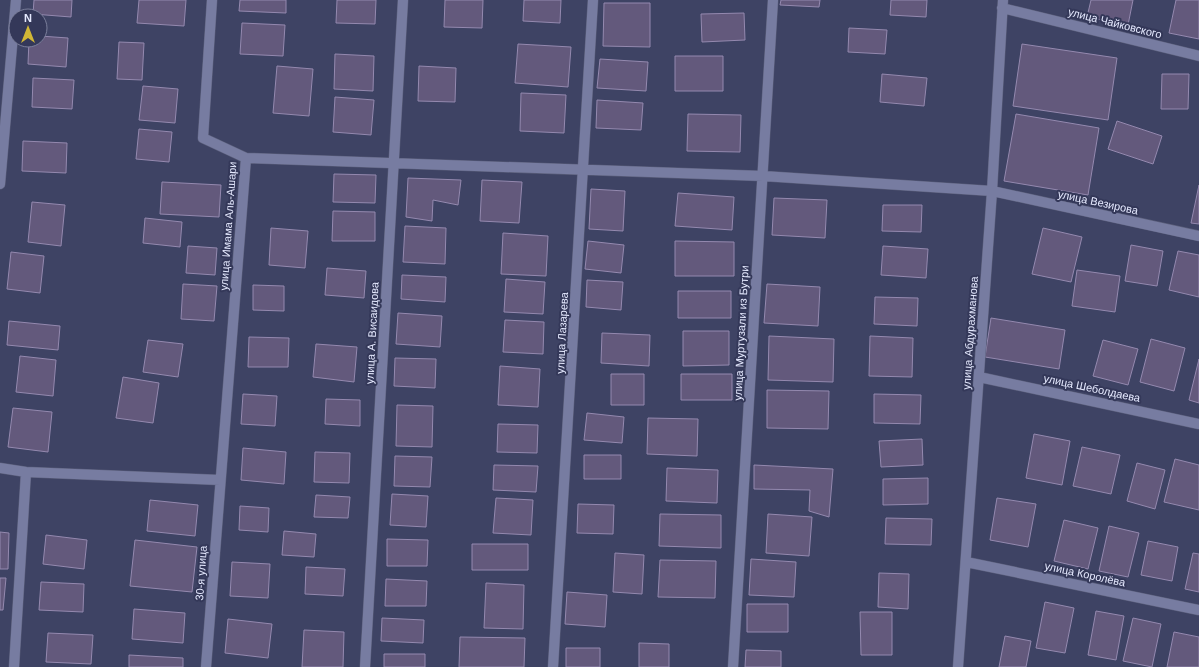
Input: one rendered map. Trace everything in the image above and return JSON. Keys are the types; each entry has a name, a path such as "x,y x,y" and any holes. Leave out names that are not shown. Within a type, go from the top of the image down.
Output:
{"street":[{"path":"0,184 16,0"},
{"name":"улица Имама Аль-Ашари","path":"212,0 202,138 246,158 220,480"},
{"name":"улица А. Висаидова","path":"365,667 403,0"},
{"name":"улица Лазарева","path":"554,667 593,0"},
{"name":"улица Муртузали из Бутри","path":"733,667 773,0"},
{"name":"улица Чайковского","path":"1002,4 1199,56"},
{"name":"улица Абдурахманова","path":"958,667 992,190 1002,4"},
{"name":"улица Везирова","path":"246,158 763,176 992,190 1199,236"},
{"name":"улица Шеболдаева","path":"979,377 1199,424"},
{"path":"0,468 26,472 220,480"},
{"path":"14,667 26,472"},
{"name":"30-я улица","path":"206,667 220,480"},
{"name":"улица Королёва","path":"966,562 1199,610"}],"building":[{"path":"34,0 72,0 71,17 48,15 48,8 33,8"},
{"path":"139,0 186,0 184,26 137,23"},
{"path":"240,0 286,0 286,13 239,11"},
{"path":"337,0 376,0 375,24 336,23"},
{"path":"445,0 483,0 482,28 444,27"},
{"path":"524,0 561,0 560,23 523,21"},
{"path":"781,0 820,0 819,7 780,5"},
{"path":"891,0 927,0 926,17 890,15"},
{"path":"1091,0 1133,0 1128,25 1087,17"},
{"path":"1176,0 1199,0 1199,39 1169,33"},
{"path":"604,3 650,3 650,47 603,46"},
{"path":"744,13 745,40 702,42 701,14"},
{"path":"242,23 285,25 283,56 240,54"},
{"path":"849,28 887,30 885,54 848,52"},
{"path":"48,37 68,38 66,67 28,64 29,48 48,48"},
{"path":"119,42 144,43 142,80 117,79"},
{"path":"518,44 571,47 568,87 515,83"},
{"path":"1022,44 1117,58 1108,120 1013,106"},
{"path":"335,54 374,56 373,91 334,89"},
{"path":"675,56 723,56 723,91 675,91"},
{"path":"600,59 648,62 646,91 597,88"},
{"path":"277,66 313,69 309,116 273,113"},
{"path":"419,66 456,68 455,102 418,101"},
{"path":"882,74 927,78 924,106 880,102"},
{"path":"1162,74 1189,74 1188,109 1161,109"},
{"path":"33,78 74,80 72,109 32,107"},
{"path":"143,86 178,89 175,123 139,120"},
{"path":"521,93 566,95 564,133 520,131"},
{"path":"335,97 374,100 371,135 333,132"},
{"path":"597,100 643,103 641,130 596,128"},
{"path":"688,114 741,115 740,152 687,151"},
{"path":"1016,114 1099,128 1088,195 1004,181"},
{"path":"1117,121 1162,136 1153,164 1108,149"},
{"path":"139,129 172,132 169,162 136,159"},
{"path":"23,141 67,143 66,173 22,171"},
{"path":"334,174 376,175 375,203 333,202"},
{"path":"408,178 461,180 458,205 433,200 432,221 406,217"},
{"path":"482,180 522,182 519,223 480,221"},
{"path":"162,182 221,185 219,217 160,214"},
{"path":"1199,185 1199,224 1191,223"},
{"path":"591,189 625,191 623,231 589,229"},
{"path":"678,193 734,197 732,230 675,226"},
{"path":"774,198 827,200 825,238 772,235"},
{"path":"32,202 65,205 61,246 28,242"},
{"path":"883,205 922,205 921,232 882,231"},
{"path":"333,211 375,212 375,241 332,241"},
{"path":"145,218 182,222 180,247 143,243"},
{"path":"405,226 446,228 445,264 403,262"},
{"path":"271,228 308,231 305,268 269,265"},
{"path":"1043,228 1082,237 1071,282 1032,274"},
{"path":"503,233 548,236 546,276 501,274"},
{"path":"588,241 624,245 621,273 585,269"},
{"path":"675,241 734,242 734,276 675,276"},
{"path":"1131,245 1163,251 1157,286 1125,281"},
{"path":"188,246 217,248 215,275 186,273"},
{"path":"883,246 928,249 926,278 881,275"},
{"path":"1178,251 1199,255 1199,297 1169,290"},
{"path":"11,252 44,256 40,293 7,289"},
{"path":"327,268 366,271 364,298 325,295"},
{"path":"1077,270 1120,276 1115,312 1072,306"},
{"path":"402,275 446,277 445,302 401,299"},
{"path":"506,279 545,282 543,314 504,312"},
{"path":"587,280 623,282 621,310 586,307"},
{"path":"183,284 217,286 214,321 181,319"},
{"path":"767,284 820,287 818,326 764,323"},
{"path":"253,285 284,286 284,311 253,310"},
{"path":"678,291 731,291 731,318 678,318"},
{"path":"875,297 918,298 917,326 874,324"},
{"path":"398,313 442,316 440,347 396,344"},
{"path":"991,318 1065,330 1059,369 985,357"},
{"path":"505,320 544,322 543,354 503,352"},
{"path":"9,321 60,326 58,350 7,345"},
{"path":"683,331 729,331 729,365 683,366"},
{"path":"602,333 650,335 649,366 601,363"},
{"path":"769,336 834,339 833,382 768,380"},
{"path":"870,336 913,338 912,377 869,376"},
{"path":"249,337 289,338 288,367 248,367"},
{"path":"1151,339 1185,348 1174,391 1140,382"},
{"path":"148,340 183,344 178,377 143,372"},
{"path":"1103,340 1138,349 1128,385 1093,376"},
{"path":"316,344 357,347 354,382 313,377"},
{"path":"20,356 56,360 53,396 16,392"},
{"path":"395,358 436,359 435,388 394,386"},
{"path":"1199,359 1199,403 1189,400"},
{"path":"500,366 540,369 538,407 498,405"},
{"path":"611,374 644,374 644,405 611,405"},
{"path":"681,374 732,374 732,400 681,400"},
{"path":"123,377 159,383 153,423 116,418"},
{"path":"767,390 829,391 828,429 767,428"},
{"path":"243,394 277,396 275,426 241,424"},
{"path":"874,394 921,395 920,424 874,423"},
{"path":"326,399 360,400 360,426 325,424"},
{"path":"397,405 433,406 432,447 396,446"},
{"path":"13,408 52,412 48,452 8,447"},
{"path":"587,413 624,417 622,443 584,440"},
{"path":"648,418 698,419 697,456 647,454"},
{"path":"498,424 538,425 537,453 497,452"},
{"path":"1034,434 1070,441 1062,485 1026,478"},
{"path":"922,439 923,465 881,467 879,441"},
{"path":"1082,447 1120,455 1111,494 1073,486"},
{"path":"243,448 286,452 284,484 241,480"},
{"path":"315,452 350,453 349,483 314,482"},
{"path":"584,455 621,455 621,479 584,479"},
{"path":"395,456 432,457 430,487 394,486"},
{"path":"1175,459 1199,465 1199,510 1164,502"},
{"path":"1137,463 1165,470 1155,509 1127,501"},
{"path":"494,465 538,466 536,492 493,490"},
{"path":"754,465 833,469 829,517 809,511 810,490 754,489"},
{"path":"667,468 718,470 717,503 666,501"},
{"path":"928,478 928,504 883,505 883,479"},
{"path":"392,494 428,496 426,527 390,525"},
{"path":"316,495 350,497 348,518 314,517"},
{"path":"496,498 533,500 531,535 493,533"},
{"path":"997,498 1036,504 1028,547 990,540"},
{"path":"150,500 198,505 195,536 147,531"},
{"path":"578,504 614,505 613,534 577,533"},
{"path":"240,506 269,508 268,532 239,530"},
{"path":"660,514 721,515 721,548 659,546"},
{"path":"768,514 812,517 809,556 766,553"},
{"path":"886,518 932,519 931,545 885,544"},
{"path":"1064,520 1098,528 1088,569 1054,561"},
{"path":"1109,526 1139,533 1128,577 1099,571"},
{"path":"284,531 316,534 314,557 282,555"},
{"path":"0,532 9,533 8,569 0,569"},
{"path":"46,535 87,540 84,569 43,564"},
{"path":"387,539 428,540 427,566 387,566"},
{"path":"135,540 197,547 192,592 130,586"},
{"path":"1148,541 1178,547 1172,581 1141,575"},
{"path":"472,544 528,544 528,570 472,570"},
{"path":"615,553 644,555 642,594 613,592"},
{"path":"1193,553 1199,554 1199,592 1185,589"},
{"path":"751,559 796,562 794,597 749,595"},
{"path":"660,560 716,561 715,598 658,597"},
{"path":"232,562 270,564 268,598 230,596"},
{"path":"306,567 345,569 343,596 305,594"},
{"path":"879,573 909,574 908,609 878,607"},
{"path":"0,578 6,578 3,610 0,610"},
{"path":"386,579 427,581 426,606 385,606"},
{"path":"41,582 84,584 83,612 39,610"},
{"path":"486,583 524,585 523,629 484,628"},
{"path":"567,592 607,595 605,627 565,624"},
{"path":"1045,602 1074,608 1065,653 1036,648"},
{"path":"747,604 788,604 788,632 747,632"},
{"path":"134,609 185,613 183,643 132,639"},
{"path":"1096,611 1124,616 1116,660 1088,655"},
{"path":"860,612 892,612 892,655 861,655"},
{"path":"382,618 424,620 423,643 381,641"},
{"path":"1133,618 1161,624 1152,667 1123,661"},
{"path":"228,619 272,624 268,658 225,653"},
{"path":"304,630 344,632 343,667 302,667"},
{"path":"1174,632 1199,637 1199,667 1167,667"},
{"path":"48,633 93,635 91,664 46,662"},
{"path":"1005,636 1031,641 1026,667 999,667"},
{"path":"460,637 525,638 524,667 459,667"},
{"path":"639,643 669,644 669,667 639,667"},
{"path":"566,648 600,648 600,667 566,667"},
{"path":"746,650 781,651 781,667 745,667"},
{"path":"384,654 425,654 425,667 384,667"},
{"path":"129,655 183,658 183,667 129,667"}]}
